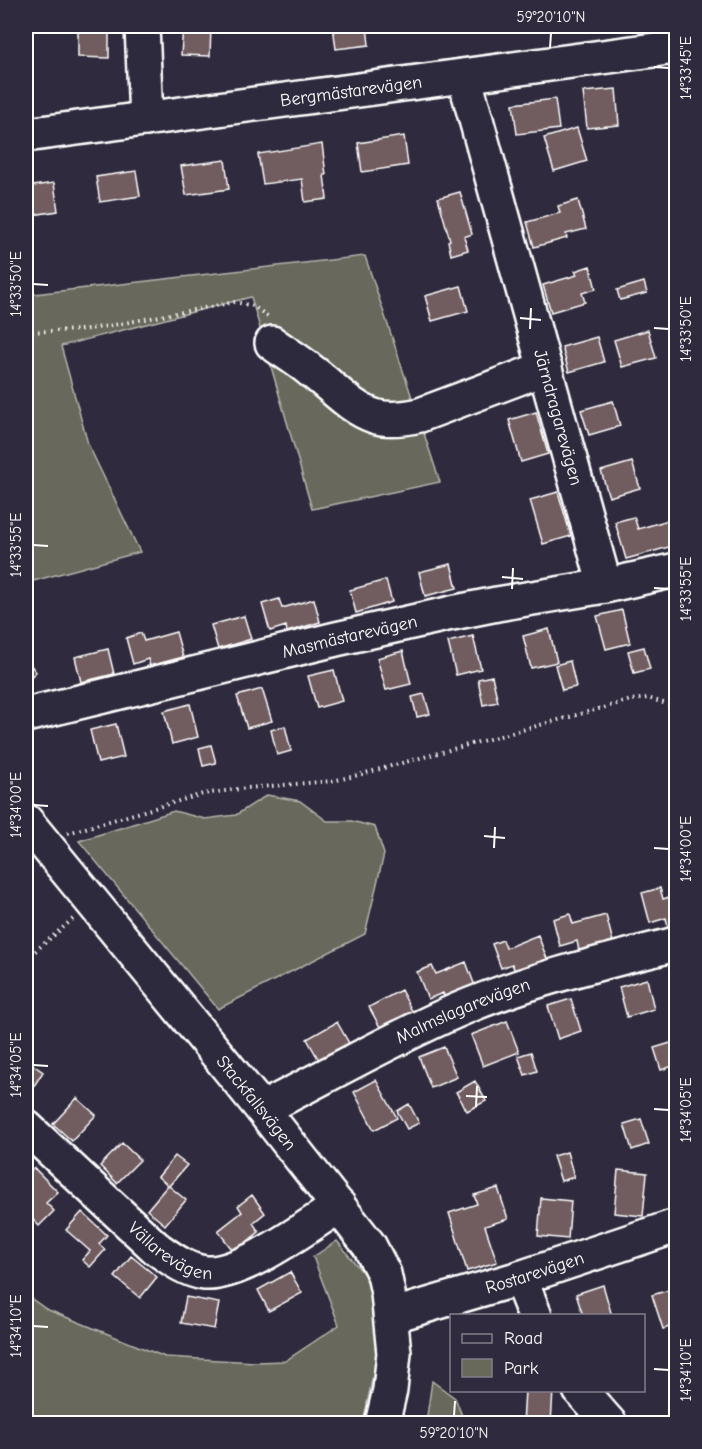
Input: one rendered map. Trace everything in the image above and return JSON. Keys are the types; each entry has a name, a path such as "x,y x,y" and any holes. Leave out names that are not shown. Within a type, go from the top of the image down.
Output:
{"street":[{"path":"142,26 146,119"},
{"name":"Bergmästarevägen","path":"26,135 676,47"},
{"name":"Järndragarevägen","path":"464,76 605,586"},
{"path":"272,343 311,370 350,402 367,413 384,418 408,418 420,415 545,368"},
{"name":"Masmästarevägen","path":"26,715 441,615 605,586 676,570"},
{"name":"Stackfallsvägen","path":"37,830 93,903 262,1109 369,1245 384,1274 394,1353 390,1390 382,1424"},
{"name":"Malmslagarevägen","path":"262,1109 386,1044 460,1009 560,975 676,944"},
{"name":"Vällarevägen","path":"26,1127 156,1248 180,1264 204,1273 230,1270 262,1255 339,1206"},
{"name":"Rostarevägen","path":"391,1316 520,1278 676,1226"},
{"path":"520,1278 534,1314"},
{"path":"582,1392 610,1424"}],"path":[{"path":"26,332 103,327 235,302 253,306 270,318 274,334 272,343"},
{"path":"37,830 212,792 332,781 351,777 631,700 648,698 676,707"},
{"path":"26,959 93,903"}],"green space":[{"path":"365,256 440,482 312,509 251,297 61,346 88,444 140,552 26,583 26,295"},
{"path":"267,795 300,801 327,821 351,821 375,827 384,854 365,934 218,1009 79,841 174,811 205,819 236,815"},
{"path":"337,1241 388,1304 363,1423 26,1424 26,1295 46,1309 165,1357 255,1362 285,1361 339,1325 313,1257"},
{"path":"432,1381 455,1398 465,1423 426,1423"}],"building":[{"path":"183,26 211,26 210,56 181,55"},
{"path":"333,26 367,26 369,45 336,49"},
{"path":"78,27 109,28 109,58 78,57"},
{"path":"616,89 619,125 587,128 583,92"},
{"path":"555,99 559,129 517,134 513,104"},
{"path":"577,128 587,161 554,171 544,138"},
{"path":"404,136 408,165 362,172 358,143"},
{"path":"322,144 327,199 305,202 302,179 263,184 258,154"},
{"path":"225,160 229,189 186,195 181,166"},
{"path":"136,171 140,196 100,202 96,177"},
{"path":"54,183 58,211 26,216 26,187"},
{"path":"460,192 472,234 464,237 468,250 451,255 448,241 450,240 438,198"},
{"path":"578,200 586,229 566,234 567,238 534,247 527,222 560,213 558,206"},
{"path":"590,266 596,289 582,293 585,302 551,312 543,285 577,275 575,271"},
{"path":"644,282 647,293 620,300 617,290"},
{"path":"461,286 468,311 432,321 425,296"},
{"path":"648,330 656,358 622,367 614,340"},
{"path":"597,337 604,362 569,372 562,347"},
{"path":"613,401 620,426 589,435 581,410"},
{"path":"536,412 548,454 521,462 509,420"},
{"path":"632,462 640,488 609,497 601,471"},
{"path":"558,492 571,536 543,544 530,500"},
{"path":"634,517 638,529 672,519 676,545 626,559 615,522"},
{"path":"451,564 457,588 425,596 419,572"},
{"path":"386,580 392,602 356,613 350,590"},
{"path":"279,599 282,608 314,599 320,622 287,632 286,626 270,631 262,604"},
{"path":"622,610 630,643 606,649 597,616"},
{"path":"244,616 251,639 218,649 211,625"},
{"path":"549,629 557,662 531,668 523,636"},
{"path":"176,632 183,657 150,666 148,659 133,664 126,638 141,633 144,641"},
{"path":"473,636 481,669 456,675 448,642"},
{"path":"644,647 650,669 634,673 628,651"},
{"path":"108,649 114,674 81,682 75,657"},
{"path":"403,651 411,684 386,690 377,658"},
{"path":"26,659 36,672 26,681"},
{"path":"570,661 576,687 562,690 555,665"},
{"path":"334,670 342,701 317,708 308,676"},
{"path":"492,676 498,702 483,705 478,679"},
{"path":"262,689 272,721 247,728 237,696"},
{"path":"424,694 430,714 417,717 412,697"},
{"path":"190,704 198,737 172,744 164,711"},
{"path":"116,724 124,757 98,763 90,730"},
{"path":"285,726 291,751 277,755 271,730"},
{"path":"211,745 216,763 203,766 199,748"},
{"path":"660,888 663,899 676,895 676,924 668,927 666,918 650,923 642,893"},
{"path":"570,914 573,924 606,915 613,942 579,951 577,941 560,946 553,919"},
{"path":"538,935 547,959 515,971 512,964 501,968 492,944 503,940 506,948"},
{"path":"466,962 475,986 445,998 443,993 428,999 417,972 432,966 436,974"},
{"path":"647,979 654,1009 627,1017 619,987"},
{"path":"401,990 413,1013 381,1029 369,1007"},
{"path":"571,999 581,1031 558,1039 548,1006"},
{"path":"507,1021 519,1052 483,1066 471,1035"},
{"path":"337,1022 350,1045 320,1062 307,1039"},
{"path":"674,1042 676,1065 661,1070 654,1048"},
{"path":"444,1047 457,1077 431,1088 419,1057"},
{"path":"531,1052 537,1071 525,1075 518,1056"},
{"path":"26,1060 43,1072 26,1098"},
{"path":"376,1080 397,1118 374,1130 354,1092"},
{"path":"475,1081 486,1101 467,1111 456,1092"},
{"path":"77,1098 96,1115 72,1141 53,1124"},
{"path":"409,1104 419,1123 407,1129 397,1111"},
{"path":"641,1119 649,1144 632,1150 624,1124"},
{"path":"122,1143 140,1160 117,1183 100,1166"},
{"path":"567,1152 574,1177 561,1181 553,1156"},
{"path":"175,1156 187,1165 169,1186 186,1200 165,1225 147,1210 168,1185 158,1177"},
{"path":"34,1168 58,1192 46,1203 54,1211 39,1226 26,1212 26,1198 30,1194 26,1190 26,1176"},
{"path":"618,1170 647,1173 643,1216 614,1213"},
{"path":"498,1188 508,1219 485,1226 497,1262 467,1271 449,1213 477,1204 474,1195"},
{"path":"252,1195 265,1213 253,1223 259,1232 234,1252 218,1231 242,1212 238,1206"},
{"path":"541,1198 571,1201 568,1239 538,1236"},
{"path":"82,1212 107,1235 99,1244 105,1250 90,1267 82,1260 90,1251 66,1230"},
{"path":"131,1256 157,1277 140,1298 115,1277"},
{"path":"290,1272 302,1293 269,1311 258,1290"},
{"path":"603,1285 611,1314 582,1314 576,1294"},
{"path":"676,1288 676,1325 663,1329 652,1295"},
{"path":"186,1297 219,1303 214,1329 181,1323"},
{"path":"525,1392 553,1392 551,1424 523,1424"},
{"path":"668,1398 676,1398 676,1424 667,1424"}]}
